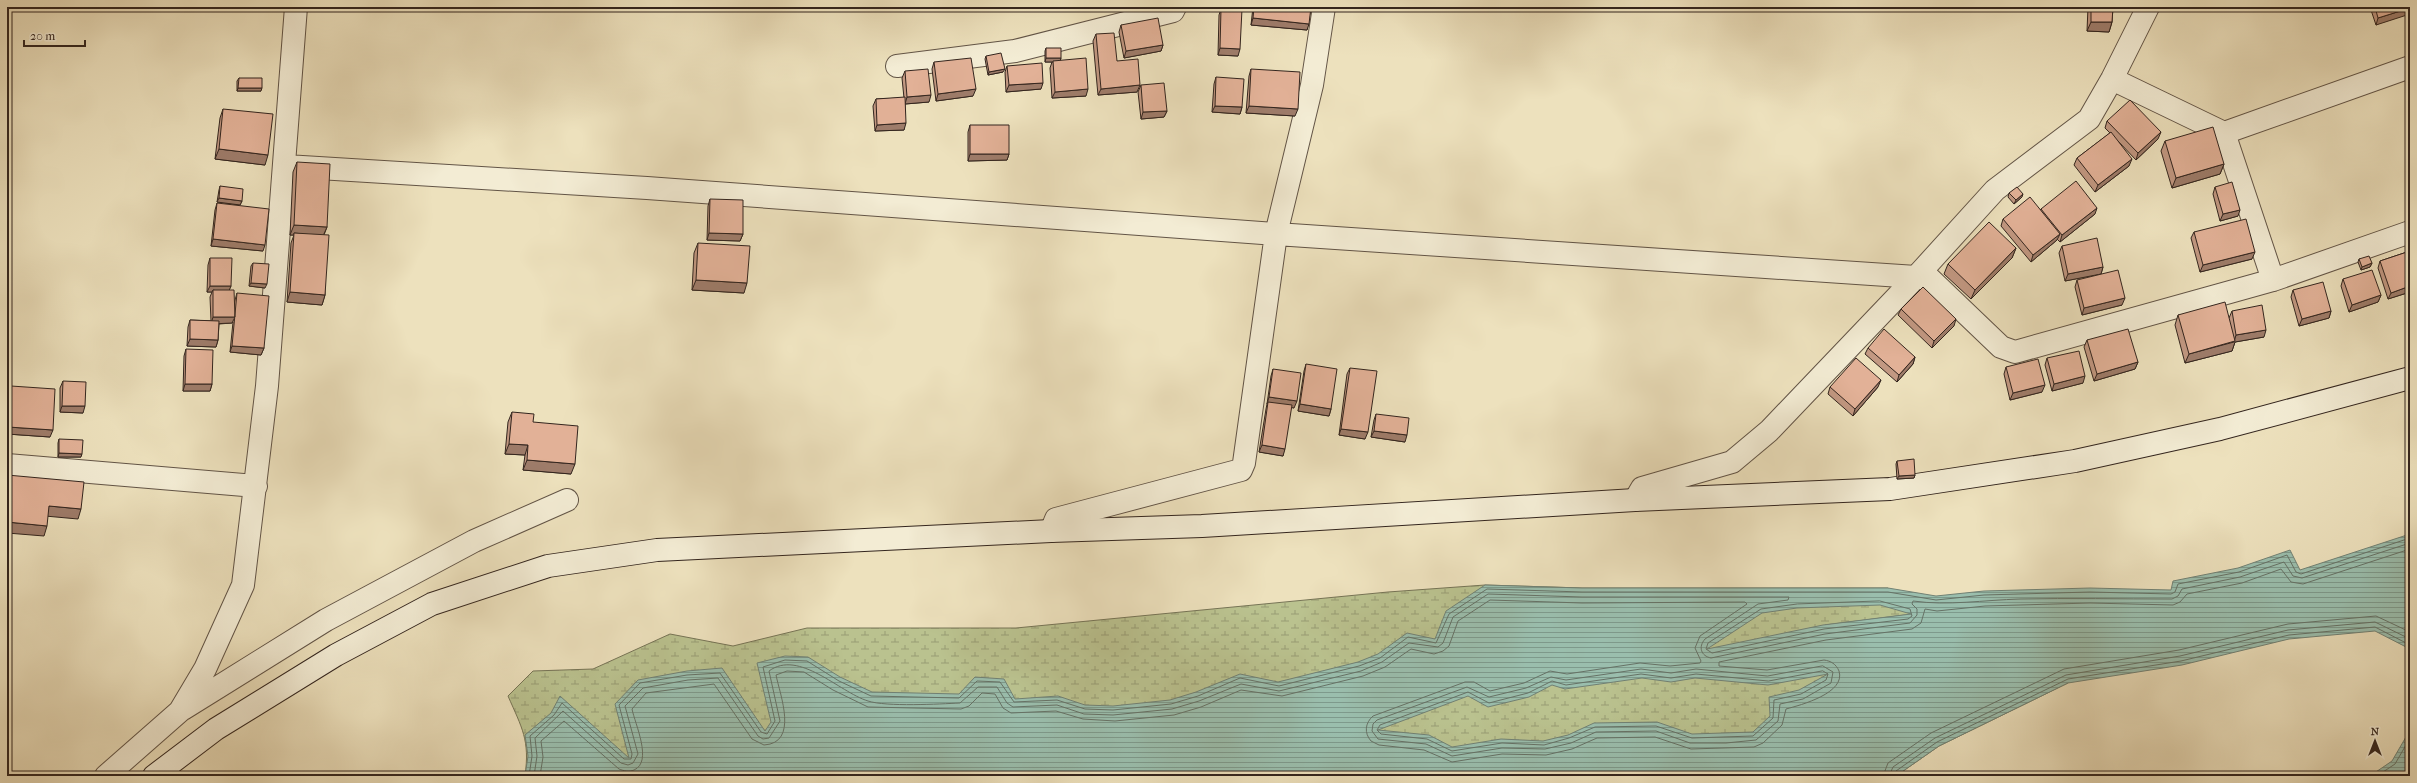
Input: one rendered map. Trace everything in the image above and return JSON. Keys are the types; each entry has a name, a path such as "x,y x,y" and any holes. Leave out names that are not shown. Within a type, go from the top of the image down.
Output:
{"street":[{"path":"180,711 205,669 243,585 267,386 286,166 296,7"},
{"path":"897,66 1015,51 1140,21 1173,11 1175,7"},
{"path":"1051,530 1056,519 1241,470 1244,463 1276,234 1312,85 1324,7"},
{"path":"1636,500 1642,488 1732,462 1769,431 1916,277 1995,190 2089,120 2112,79 2148,7"},
{"path":"2112,79 2224,133 2410,67"},
{"path":"2224,133 2273,280"},
{"path":"286,166 647,188 1276,234 1916,277 1930,279 2001,346 2015,352 2273,280 2410,232"},
{"path":"154,776 216,729 336,654 432,604 548,566 657,550 1051,530 1202,526 1636,500 1890,488 2075,461 2220,428 2410,378"},
{"path":"7,465 256,486"},
{"path":"106,776 180,711 326,620 474,541 567,500"}],"green space":[{"path":"1485,585 1582,588 1888,588 1913,614 1825,625 2068,683 1939,746 1896,776 525,776 526,743 521,726 508,696 533,671 593,669 670,634 733,646 807,628 1016,628 1388,592"}],"water":[{"path":"2410,534 2410,649 2375,631 2289,639 2182,665 2068,683 1939,746 1896,776 525,776 528,756 525,735 551,713 560,696 629,758 615,704 638,680 687,671 722,668 765,731 771,722 757,663 785,656 808,657 840,677 872,692 959,694 975,677 1004,679 1015,699 1058,696 1085,705 1113,706 1170,700 1196,692 1240,674 1278,682 1358,662 1378,654 1407,633 1435,639 1446,611 1485,585 1582,588 1888,588 1936,596 1984,591 2090,588 2171,590 2173,581 2238,568 2290,550 2300,570","holes":["1880,605 1911,614 1823,625 1707,649 1762,613 1797,608","1828,674 1799,690 1769,697 1770,716 1753,732 1692,734 1657,722 1594,723 1568,735 1543,741 1501,739 1452,747 1429,735 1378,730 1468,696 1488,707 1529,697 1552,685 1565,689 1642,678 1671,682 1695,678 1768,685"]},
{"path":"2410,730 2410,776 2370,776 2392,761"}],"building":[{"path":"1254,7 1311,7 1309,24 1253,18"},
{"path":"2091,7 2113,7 2112,22 2091,22"},
{"path":"2375,7 2410,7 2410,8 2378,18"},
{"path":"1221,9 1242,9 1240,49 1220,48"},
{"path":"1158,18 1163,45 1126,51 1121,25"},
{"path":"1114,33 1117,61 1138,59 1140,85 1101,89 1096,34"},
{"path":"1046,48 1061,48 1061,58 1046,58"},
{"path":"1001,53 1005,69 989,72 986,56"},
{"path":"971,58 976,89 938,94 934,62"},
{"path":"1086,58 1088,89 1055,92 1053,61"},
{"path":"1042,63 1043,83 1009,85 1007,66"},
{"path":"928,69 931,95 907,97 905,71"},
{"path":"1251,69 1300,72 1298,109 1249,106"},
{"path":"1216,77 1244,79 1242,107 1215,106"},
{"path":"239,78 262,78 262,88 238,88"},
{"path":"1164,83 1167,111 1143,112 1141,85"},
{"path":"905,97 906,123 877,125 876,99"},
{"path":"2130,100 2161,132 2138,153 2107,121"},
{"path":"223,109 273,114 268,155 219,149"},
{"path":"970,125 1009,125 1009,154 970,154"},
{"path":"2213,127 2224,164 2176,178 2165,141"},
{"path":"2111,132 2132,159 2098,185 2077,158"},
{"path":"297,162 330,164 327,227 294,225"},
{"path":"2076,181 2097,208 2062,235 2041,209"},
{"path":"2232,182 2240,210 2223,214 2215,187"},
{"path":"220,186 243,189 242,201 219,198"},
{"path":"2017,187 2023,194 2016,200 2009,193"},
{"path":"2030,197 2060,234 2033,255 2003,219"},
{"path":"710,199 743,200 743,234 709,233"},
{"path":"217,203 269,209 265,245 213,239"},
{"path":"2246,219 2255,252 2203,265 2194,232"},
{"path":"1989,222 2016,248 1975,290 1948,264"},
{"path":"294,233 329,235 325,295 290,292"},
{"path":"2097,238 2103,267 2068,274 2062,246"},
{"path":"698,243 750,246 747,283 696,280"},
{"path":"2410,251 2410,286 2391,293 2380,261"},
{"path":"2369,256 2372,263 2362,267 2359,259"},
{"path":"210,258 232,258 231,286 210,286"},
{"path":"253,263 269,264 267,284 251,283"},
{"path":"2118,270 2125,298 2084,308 2077,280"},
{"path":"2372,270 2381,295 2352,305 2343,279"},
{"path":"2323,282 2331,311 2302,319 2293,290"},
{"path":"1923,287 1956,319 1934,341 1901,309"},
{"path":"213,290 234,290 235,317 213,317"},
{"path":"237,293 269,296 264,348 232,346"},
{"path":"2225,302 2235,341 2189,354 2178,315"},
{"path":"2262,305 2266,330 2236,335 2232,311"},
{"path":"190,320 219,321 218,340 190,339"},
{"path":"1884,329 1915,357 1899,375 1868,348"},
{"path":"2128,329 2138,362 2097,374 2087,340"},
{"path":"186,349 213,350 212,384 185,384"},
{"path":"2079,351 2085,376 2054,384 2047,358"},
{"path":"1856,358 1881,380 1855,409 1830,387"},
{"path":"2038,359 2045,385 2013,393 2006,367"},
{"path":"1306,364 1337,369 1331,409 1300,404"},
{"path":"1350,368 1377,371 1368,432 1341,429"},
{"path":"1273,369 1301,373 1297,401 1269,397"},
{"path":"63,381 86,382 85,406 62,406"},
{"path":"11,386 55,389 53,430 8,427"},
{"path":"1268,402 1292,405 1285,449 1262,445"},
{"path":"512,412 534,414 533,422 578,426 575,464 527,460 528,445 509,444"},
{"path":"1376,414 1409,418 1407,435 1374,431"},
{"path":"59,439 83,440 82,454 59,453"},
{"path":"1914,459 1915,475 1899,476 1897,461"},
{"path":"7,475 84,482 81,509 49,506 47,526 7,522"}]}
